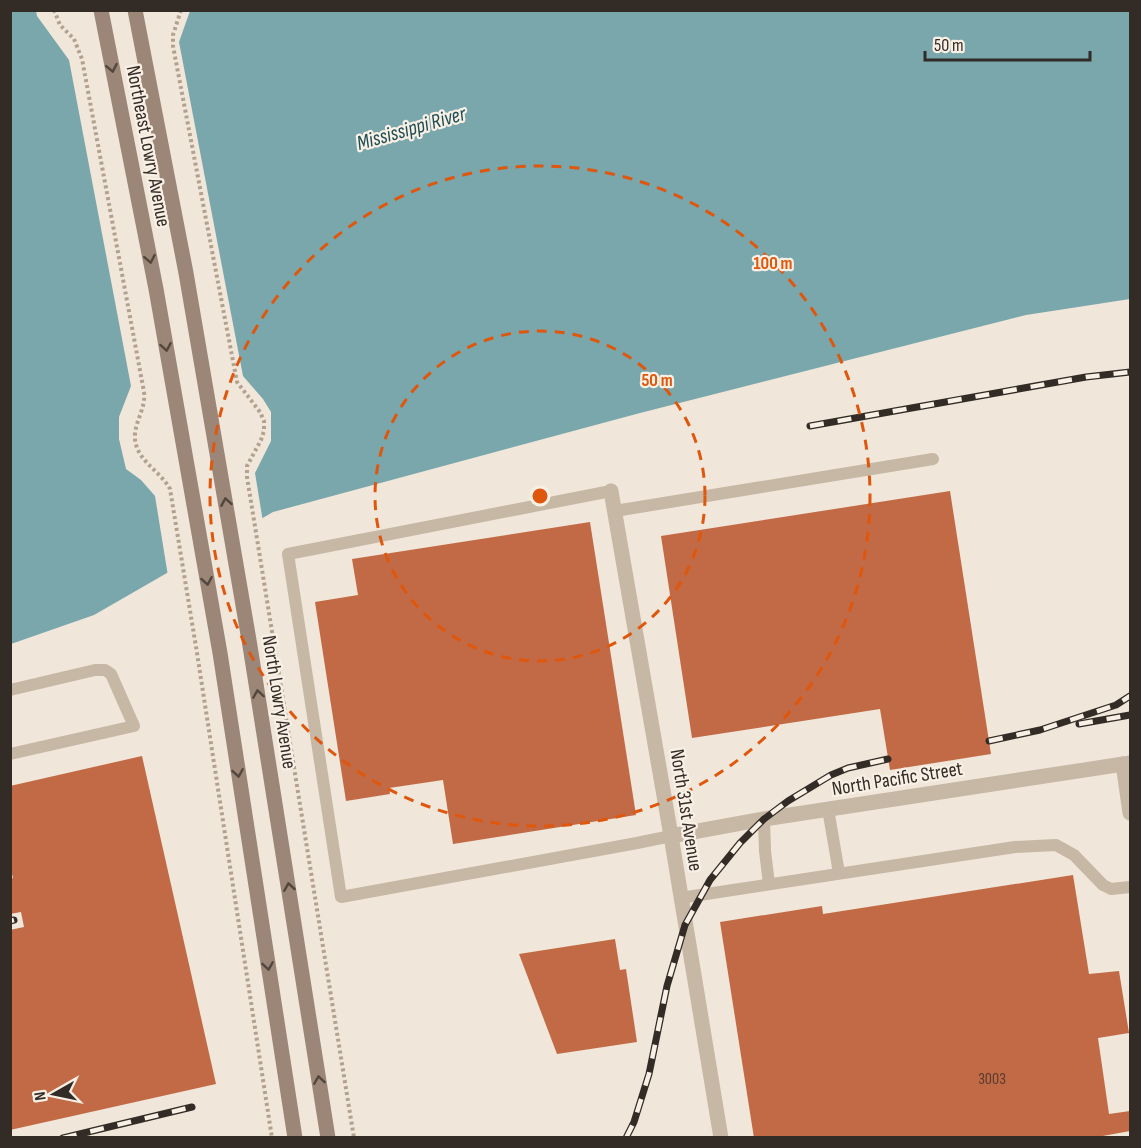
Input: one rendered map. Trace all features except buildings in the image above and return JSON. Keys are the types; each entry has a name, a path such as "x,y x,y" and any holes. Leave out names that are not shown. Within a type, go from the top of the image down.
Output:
{"main road":[{"name":"Northeast Lowry Avenue","path":"101,10 156,289 220,653 295,1137"},
{"name":"Northeast Lowry Avenue","path":"135,10 186,273"},
{"name":"North Lowry Avenue","path":"186,273 250,646 328,1137"}],"street":[{"name":"North 31st Avenue","path":"611,490 721,1137"},
{"name":"North Pacific Street","path":"671,836 764,819 1127,764"},
{"path":"1127,764 1131,813"}],"lane":[{"path":"615,511 933,459"},
{"path":"611,490 288,554 341,897 671,836"},
{"path":"10,690 95,670 105,670 111,674 134,726 10,754"},
{"path":"828,809 839,873"},
{"path":"764,819 769,884"},
{"path":"680,898 1015,847 1056,845 1074,855 1103,885 1111,889 1131,887"}],"path":[{"path":"54,10 60,25 74,39 82,59 138,358 145,399 135,432 135,443 144,461 161,476 170,489 272,1137"},
{"path":"181,10 173,35 173,45 237,382 260,412 264,421 261,440 247,466 247,477 354,1137"}],"water":[{"name":"Mississippi River","path":"10,11 1130,11 1130,299 1026,315 640,413 273,512 94,615 11,644"}],"pier":[{"path":"36,11 190,11 179,42 243,376 271,412 271,441 255,473 263,522 168,576 155,496 141,480 126,469 119,439 119,417 131,386 69,60 37,16"}],"railway":[{"path":"810,426 1086,377 1130,372"},
{"path":"989,741 1040,730 1116,705 1130,696"},
{"path":"1079,724 1130,715"},
{"path":"626,1138 634,1122 649,1074 667,986 685,925 710,880 740,843 764,819 788,801 831,775 848,768 888,759"},
{"path":"10,921 14,920"},
{"path":"63,1138 192,1107"}]}
